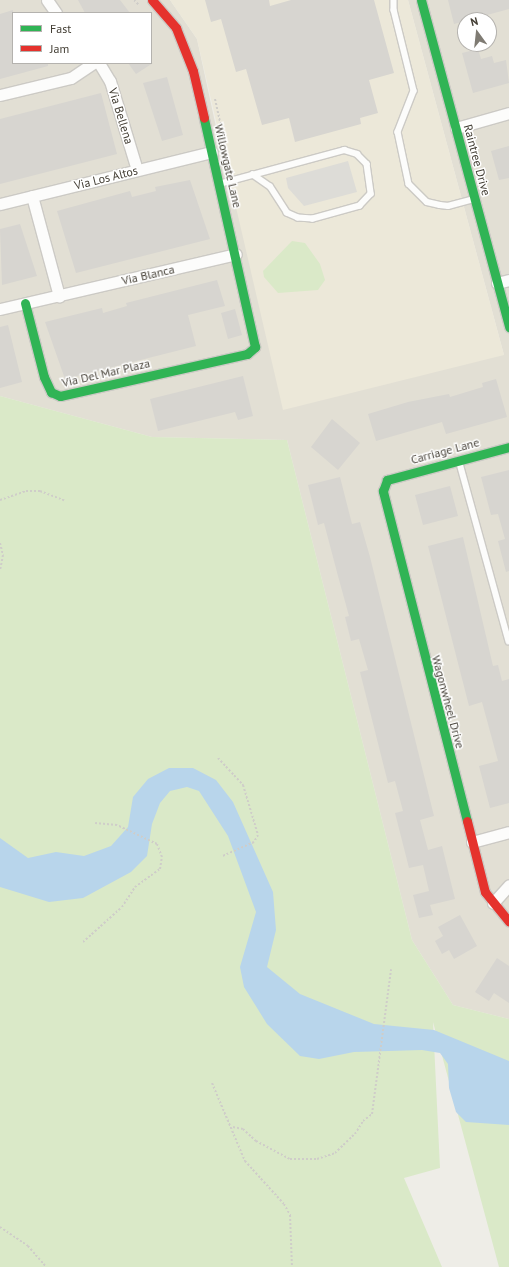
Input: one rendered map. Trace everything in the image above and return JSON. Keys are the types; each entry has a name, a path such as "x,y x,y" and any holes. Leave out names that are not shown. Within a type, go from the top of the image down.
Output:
{"street":[{"path":"47,0 55,12"},
{"name":"Willowgate Lane","path":"152,0 183,43 194,71 236,254 255,347"},
{"name":"Raintree Drive","path":"421,0 509,327"},
{"path":"0,95 71,78 92,64"},
{"name":"Via Bellena","path":"100,64 110,82 137,170"},
{"path":"456,128 509,113"},
{"name":"Via Los Altos","path":"0,204 212,152"},
{"path":"32,196 59,296"},
{"name":"Via Blanca","path":"0,309 236,254"},
{"path":"497,283 509,280"},
{"name":"Via Del Mar Plaza","path":"25,303 44,376 51,392 60,396 247,354 255,347"},
{"name":"Carriage Lane","path":"387,480 509,446"},
{"name":"Wagonwheel Drive","path":"387,480 383,491 386,513 485,892 509,922"},
{"path":"472,842 509,832"},
{"path":"493,903 509,885"}],"lane":[{"path":"394,0 394,10 414,91 398,132 409,184 427,202 448,206 475,199"},
{"path":"220,184 344,150 357,154 367,164 371,194 360,206 313,219 298,218 286,212 270,187 254,175"},
{"path":"459,460 509,641"}],"path":[{"path":"134,0 137,4"},
{"path":"0,500 33,491 64,500"},
{"path":"0,542 3,555 0,570"},
{"path":"218,758 237,777 250,802 258,835 254,842 229,852 221,857"},
{"path":"83,942 122,907 135,888 160,869 162,857 157,844 117,825 95,823"},
{"path":"232,1127 244,1129 256,1141 290,1159 317,1159 336,1153 372,1114 377,1059 384,1020 390,969"},
{"path":"212,1084 232,1127 245,1161 284,1204 290,1215 292,1267"},
{"path":"0,1227 28,1246 46,1267"}],"shaded area":[{"path":"0,0 170,0 197,39 232,201 504,355 408,0 509,0 509,1019 453,1005 412,940 287,440 152,437 0,396"},
{"path":"170,0 408,0 504,355 283,410 197,39"},
{"path":"348,161 357,192 304,206 288,188 286,178"}],"green space":[{"path":"292,241 305,243 320,264 325,280 318,290 278,293 264,277 263,271"},
{"path":"0,396 152,437 287,440 412,940 453,1005 509,1019 509,1267 499,1267 433,1022 440,1168 404,1178 442,1267 0,1267"}],"water":[{"path":"169,768 193,768 216,780 233,802 273,892 276,930 267,967 300,994 374,1024 434,1030 509,1061 509,1125 466,1122 456,1112 449,1088 448,1064 440,1053 422,1050 354,1052 319,1059 300,1056 267,1024 244,987 240,967 256,912 228,836 199,791 187,787 170,791 160,803 152,824 147,856 131,872 83,898 49,902 0,887 0,838 28,858 56,852 84,856 111,846 128,827 133,797 148,779"}],"building":[{"path":"78,0 120,0 129,12 84,12"},
{"path":"205,0 269,0 270,6 291,0 374,0 394,73 369,80 378,113 360,118 361,124 295,142 289,118 262,125 246,69 236,72 221,19 211,22"},
{"path":"448,0 509,0 509,9 497,12 457,12 457,23 454,24"},
{"path":"13,10 12,64 48,64 48,66 0,79 0,14"},
{"path":"479,52 481,59 492,56 494,63 506,60 509,83 473,93 462,53"},
{"path":"129,64 151,64 136,74"},
{"path":"167,77 183,135 162,141 143,83"},
{"path":"101,93 117,154 0,184 0,119"},
{"path":"509,146 509,178 499,180 491,151"},
{"path":"190,180 210,239 76,273 57,211 130,191 132,197 156,191 155,187"},
{"path":"20,224 37,276 2,285 0,229"},
{"path":"217,280 225,306 188,315 196,346 65,379 45,322 102,308 103,313 127,306 126,303"},
{"path":"235,309 242,335 228,339 221,313"},
{"path":"8,325 22,382 0,388 0,327"},
{"path":"243,376 253,416 238,420 235,412 158,431 150,399"},
{"path":"496,379 507,417 446,434 442,422 376,441 368,414 408,402 449,394 450,397 483,387 482,383"},
{"path":"332,419 360,443 338,470 311,447"},
{"path":"509,470 509,571 506,572 498,541 505,539 498,514 491,515 481,477"},
{"path":"340,477 352,524 360,522 370,557 434,816 420,820 428,850 442,846 455,899 430,905 433,915 419,918 413,895 429,891 423,865 409,868 395,813 403,811 395,781 388,783 360,672 368,670 359,639 351,641 345,617 349,616 324,523 318,525 308,485"},
{"path":"450,486 458,516 423,525 415,495"},
{"path":"463,537 493,666 498,665 502,681 509,679 509,803 490,808 479,766 498,761 482,702 469,706 428,546"},
{"path":"460,915 477,946 454,959 449,950 442,954 435,941 443,936 438,927"},
{"path":"497,958 509,966 509,1003 494,993 489,1001 475,992"}],"traffic: fast":[{"path":"421,0 509,327"},
{"path":"25,303 44,377 51,392 60,396 247,354 255,347 204,118"},
{"path":"467,821 383,491 387,480 509,447"}],"traffic: jam":[{"path":"152,0 176,28 193,71 204,118"},
{"path":"467,821 485,892 509,922"}]}
